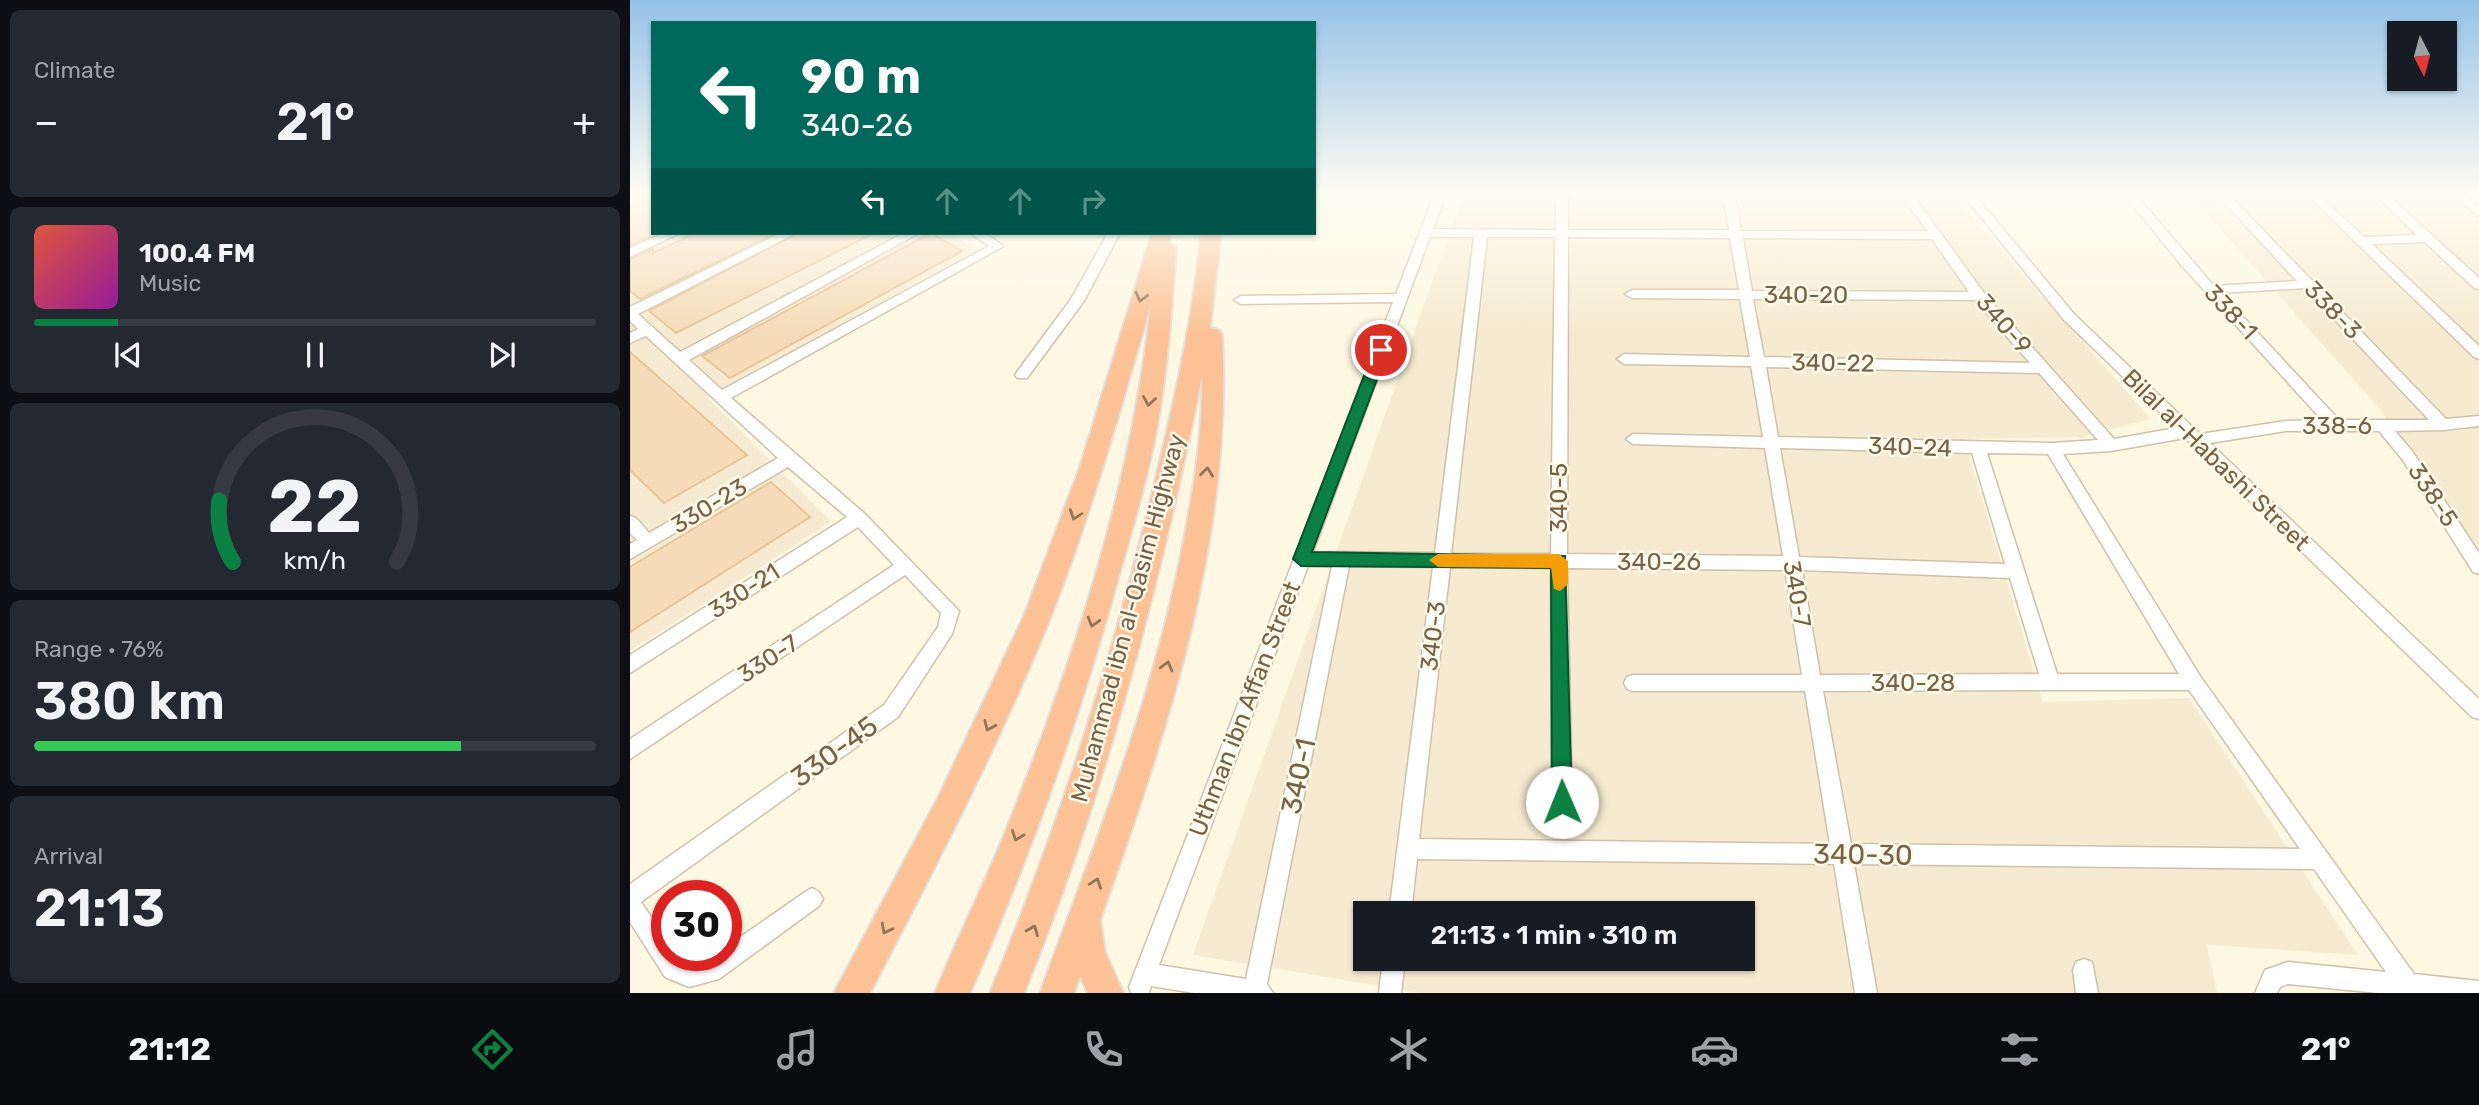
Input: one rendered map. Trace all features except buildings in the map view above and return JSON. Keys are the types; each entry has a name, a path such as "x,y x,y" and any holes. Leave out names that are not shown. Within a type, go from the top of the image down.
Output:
{"highway":[{"path":"851,993 950,806 1037,615 1094,458 1147,274 1161,241"},
{"name":"Muhammad ibn al-Qasim Highway","path":"951,993 996,891 1069,703 1104,582 1142,443 1159,334 1165,241"},
{"name":"Muhammad ibn al-Qasim Highway","path":"1007,993 1058,869 1109,710 1145,576 1197,353 1210,241"},
{"path":"1057,993 1149,730 1197,539 1213,406 1208,274"},
{"path":"1086,914 1088,954 1106,993"}],"street":[{"path":"630,253 656,241"},
{"path":"630,313 773,241"},
{"path":"679,359 898,241"},
{"path":"721,397 998,246 990,241"},
{"path":"1022,374 1077,300 1109,241"},
{"name":"Uthman ibn Affan Street","path":"1258,992 1142,980 1423,241"},
{"name":"340-3","path":"1401,901 1480,241"},
{"name":"340-5","path":"1560,241 1559,561 1562,802"},
{"name":"340-7","path":"1736,241 1866,993"},
{"name":"340-9","path":"1940,241 1979,296 2111,445"},
{"name":"Bilal al-Habashi Street","path":"2007,241 2069,317 2479,711"},
{"name":"338-1","path":"2170,241 2336,426"},
{"name":"338-3","path":"2267,241 2443,425"},
{"path":"2364,241 2479,354"},
{"path":"2432,241 2479,285"},
{"path":"2211,290 2308,284"},
{"name":"340-20","path":"1632,294 1979,296"},
{"path":"1241,300 1401,298"},
{"name":"330-45","path":"630,313 789,459 859,518 904,567 950,611 950,620 891,711 630,897"},
{"path":"630,338 647,330"},
{"name":"340-22","path":"1623,359 2043,368"},
{"name":"338-6","path":"2191,436 2286,426 2443,425 2479,421"},
{"name":"338-5","path":"2384,426 2407,455 2479,567"},
{"name":"340-24","path":"1633,439 2052,449 2191,436"},
{"path":"1978,449 2051,683"},
{"path":"2052,449 2194,682 2409,986"},
{"name":"330-23","path":"630,552 789,459"},
{"name":"330-21","path":"630,665 859,518"},
{"path":"630,522 648,542"},
{"name":"340-26","path":"1301,559 1791,563 2017,571"},
{"name":"340-1","path":"1258,992 1342,560"},
{"name":"330-7","path":"630,750 904,567"},
{"name":"340-28","path":"1633,683 2194,682"},
{"name":"340-30","path":"1407,849 2319,859"},
{"path":"630,903 673,969 689,976 710,971 812,899"},
{"path":"2084,970 2087,993"},
{"path":"1390,993 1393,971"},
{"path":"2266,993 2273,978 2288,973 2479,992"}],"shaded area":[{"path":"630,241 962,241 976,250 707,397 831,522 630,651"},
{"path":"1447,241 1993,241 2151,419 2082,437 1964,439 2043,702 2189,698 2358,955 2207,945 2217,993 1421,993 1193,955"},
{"path":"2231,241 2479,241 2479,561 2379,408"}],"slow traffic":[{"path":"1438,560 1559,561 1560,584"}],"route":[{"path":"1381,350 1301,559 1559,561 1562,802"}]}
